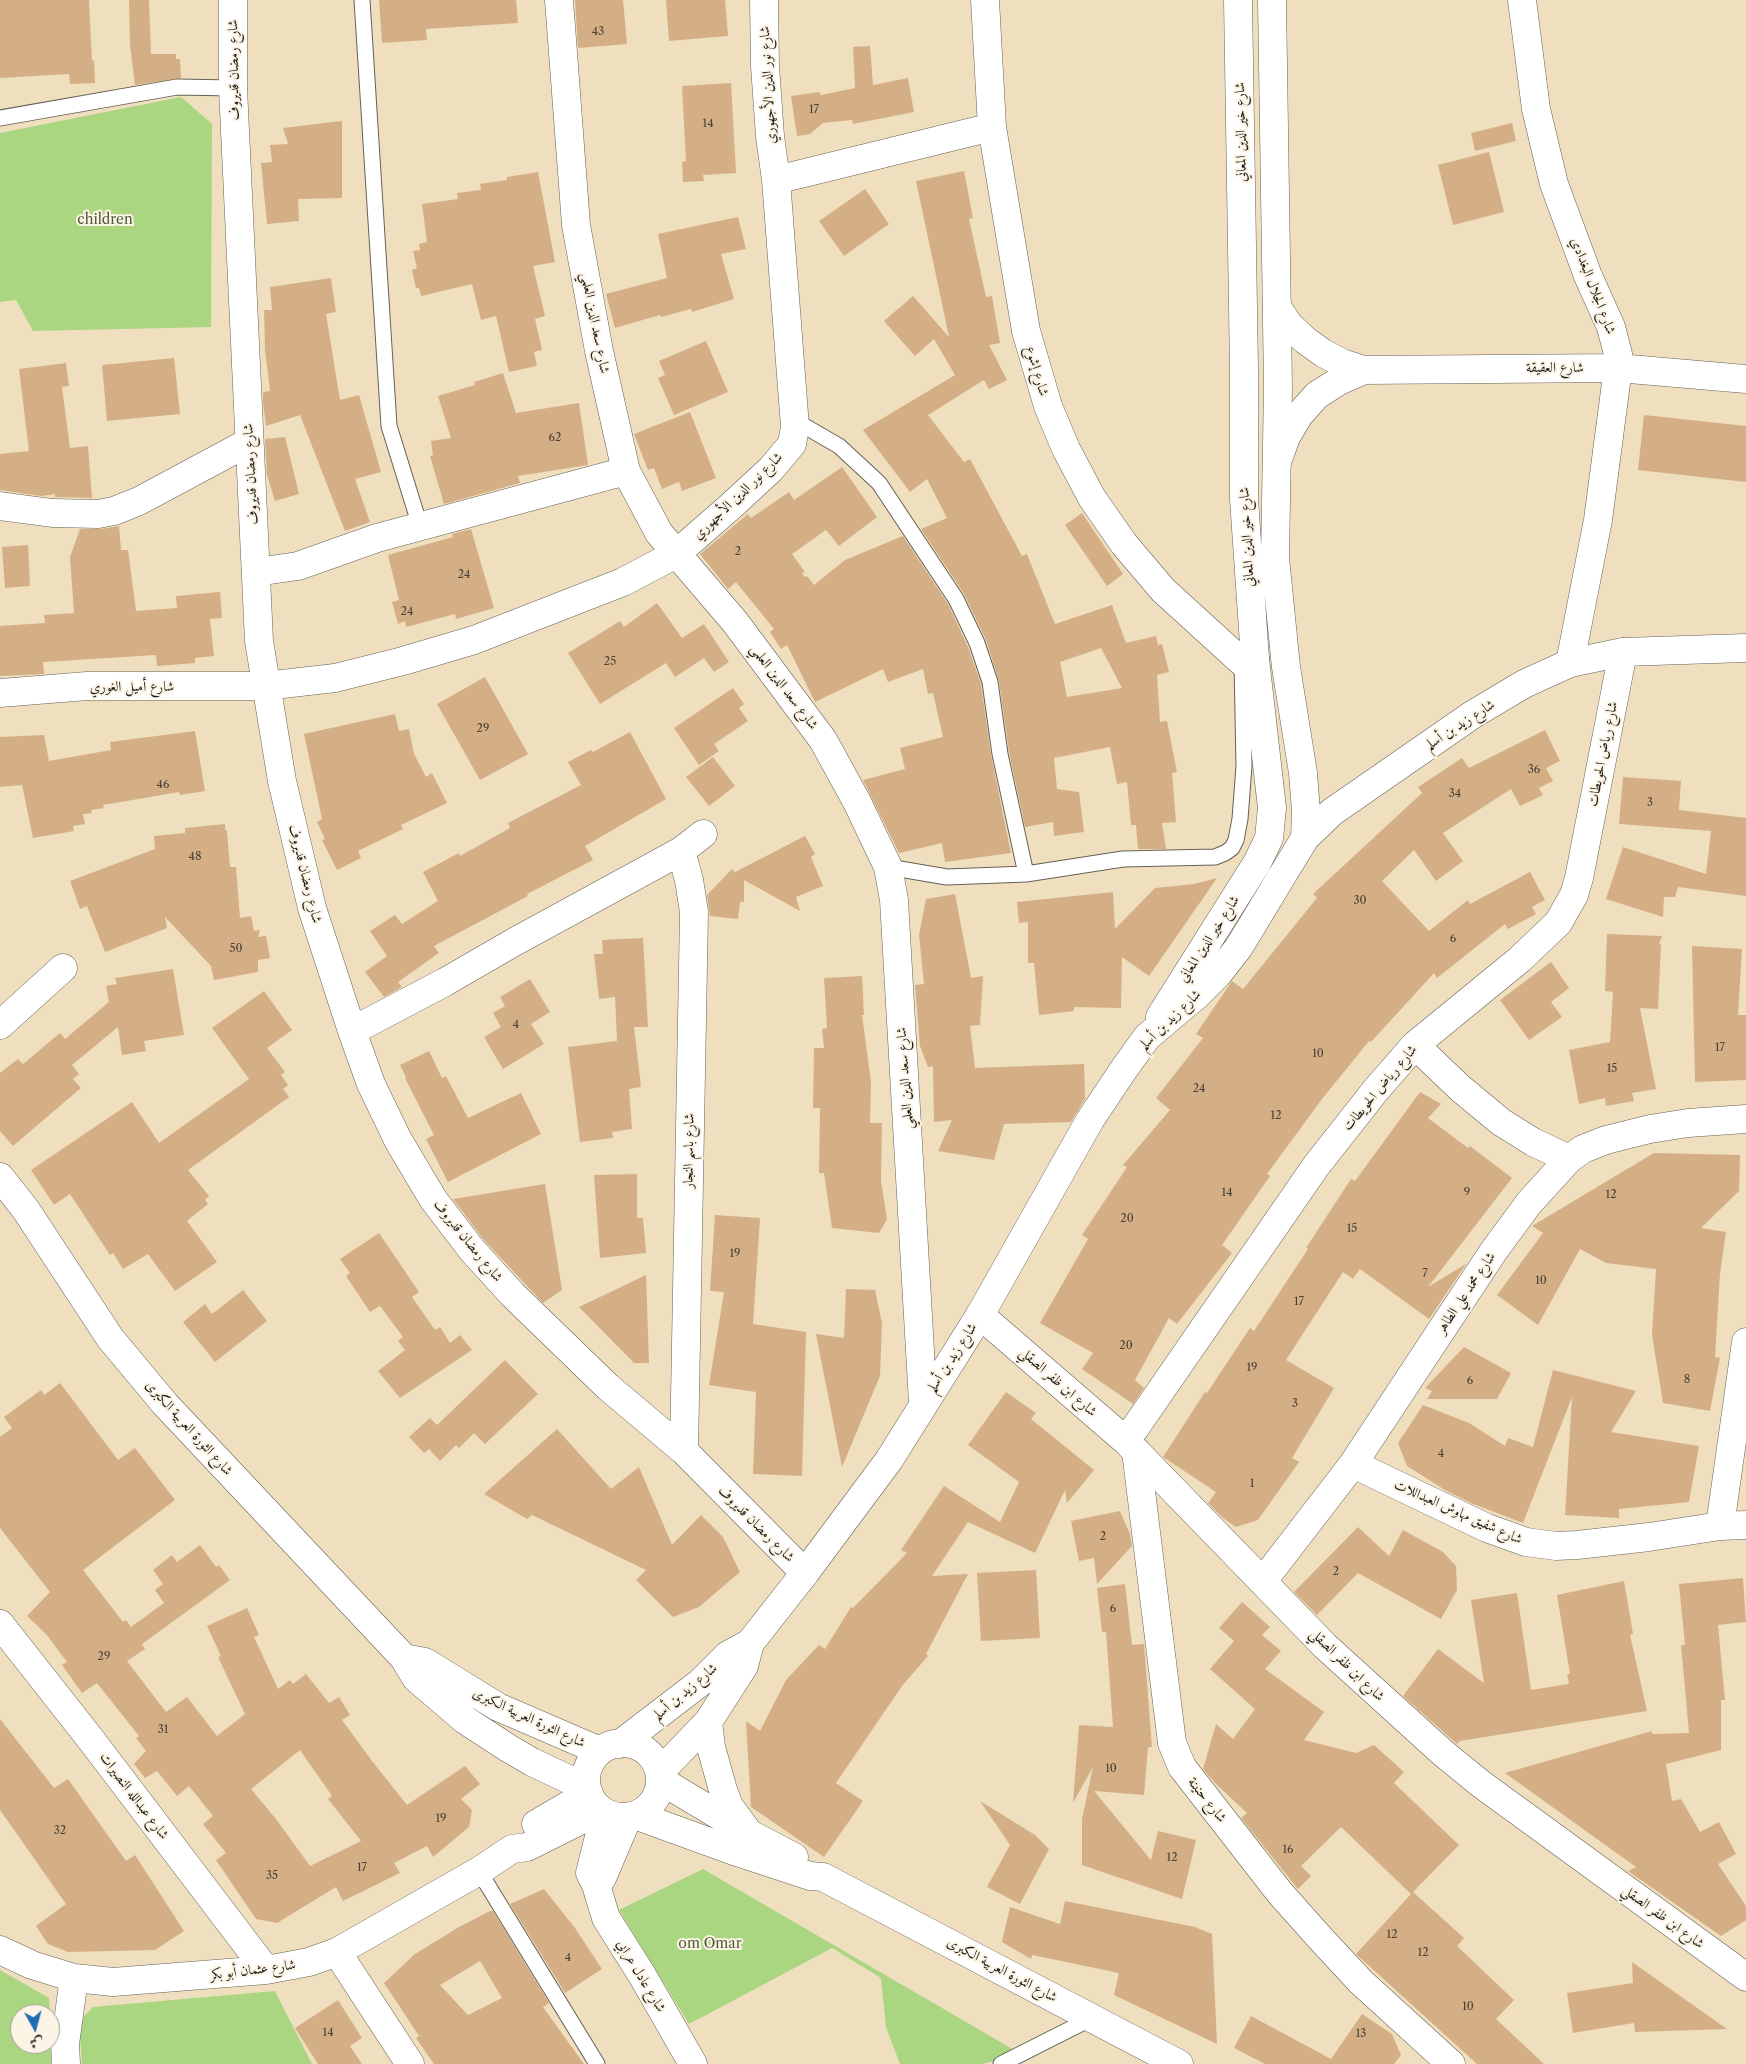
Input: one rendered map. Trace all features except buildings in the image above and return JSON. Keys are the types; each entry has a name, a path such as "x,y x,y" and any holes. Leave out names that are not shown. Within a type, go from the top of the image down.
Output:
{"street":[{"name":"شارع رمضان قديروف","path":"233,0 233,88 259,641 282,781 312,908 371,1084 398,1140 433,1199 472,1250 513,1295 608,1387 684,1452 805,1573"},
{"name":"شارع سعد الدين العلمي","path":"559,0 576,225 599,351 626,471 659,533 735,622 823,740 857,802 888,867 894,900 923,1403"},
{"name":"شارع نور الدين الأجهوري","path":"265,686 335,678 403,662 474,640 623,582 676,554 771,469 792,444 794,420 776,180 770,136 764,0"},
{"name":"شارع إشوع","path":"985,0 992,127 1026,331 1048,406 1066,449 1092,498 1124,544 1163,590 1248,660"},
{"name":"شارع خير الدين المعاني","path":"1147,1038 1180,982 1257,864 1268,838 1272,808 1248,660 1244,499 1244,340 1238,0"},
{"name":"شارع خير الدين المعاني","path":"1272,0 1277,307 1275,558 1286,667 1303,773 1306,811 1305,838"},
{"name":"شارع الجلال البغدادي","path":"1522,0 1536,109 1554,184 1588,276 1611,327 1618,354 1618,368 1598,520 1570,663"},
{"path":"776,180 992,127"},
{"name":"شارع العقيقة","path":"1277,307 1290,325 1305,340 1336,360 1364,370 1618,368 1746,379"},
{"name":"شارع العقيقة","path":"1277,462 1286,437 1300,415 1318,396 1339,381 1364,370"},
{"path":"0,506 52,513 98,514 114,511 139,501 249,442"},
{"path":"256,572 298,566 378,538 626,471"},
{"name":"شارع زيد بن أسلم","path":"610,1747 701,1682 728,1655 750,1642 805,1573 889,1460 923,1403 980,1315 1090,1120 1147,1038 1197,995 1218,974 1239,947 1305,838 1332,812 1472,715 1524,684 1570,663 1623,652 1746,648"},
{"name":"شارع رياض الحويطات","path":"1131,1446 1316,1166 1375,1091 1415,1045 1519,960 1558,923 1579,878 1623,652"},
{"name":"شارع أميل الغوري","path":"0,693 87,686 265,686"},
{"path":"352,1031 445,982 681,851 703,834"},
{"name":"شارع باسم النجار","path":"681,851 689,880 694,912 684,1452"},
{"path":"0,1025 63,968"},
{"path":"1415,1045 1460,1088 1501,1122 1533,1142 1569,1159"},
{"name":"شارع محمد علي الطاهر","path":"1263,1581 1353,1464 1493,1252 1529,1203 1569,1159 1583,1149 1606,1140 1642,1131 1688,1123 1746,1119"},
{"name":"شارع الثورة العربية الكبرى","path":"0,1177 26,1210 110,1338 165,1404 404,1658 416,1678 465,1720 608,1806 746,1855 810,1876 823,1877"},
{"name":"شارع ابن ظفر الصقلي","path":"980,1315 1131,1446 1332,1653 1443,1753 1481,1784 1746,1978"},
{"path":"1733,1526 1746,1342"},
{"name":"شارع حنينة","path":"1131,1446 1172,1743 1182,1767 1280,1893 1320,1939 1361,1982 1451,2064"},
{"name":"شارع شفيق مهاوش العبداللات","path":"1353,1464 1487,1528 1526,1542 1556,1546 1577,1545 1733,1526"},
{"name":"شارع عبدالله النصيرات","path":"0,1624 92,1741 266,1970"},
{"name":"شارع زيد بن أسلم","path":"660,1776 708,1722 744,1666 750,1642"},
{"name":"شارع الثورة العربية الكبرى","path":"404,1658 425,1662 498,1707 610,1747"},
{"path":"708,1722 711,1747 723,1790 730,1806 750,1834"},
{"path":"634,1745 645,1751 654,1760 660,1776 656,1798 644,1811 608,1806 589,1768 593,1759 610,1747 634,1745"},
{"name":"شارع الثورة العربية الكبرى","path":"660,1776 750,1834 815,1868 823,1877 1180,2064"},
{"name":"شارع عثمان أبو بكر","path":"0,1950 32,1964 74,1978 113,1982 266,1970 308,1962 337,1952 479,1871 512,1849 516,1835 608,1806"},
{"name":"شارع عادل عرابي","path":"608,1806 604,1876 596,1885 606,1918 642,1975 693,2064"},
{"path":"337,1952 410,2064"},
{"path":"66,2064 65,2044 74,1978"}],"lane":[{"path":"362,0 389,426 420,526"},
{"path":"0,118 177,87 233,88"},
{"path":"794,420 839,446 880,482 956,599 977,643 990,682 1000,754 1026,874"},
{"path":"888,867 947,877 1026,874 1123,859 1214,857 1225,853 1232,848 1236,840 1240,819 1248,660"},
{"path":"479,1871 597,2064"},
{"path":"1001,2064 1092,2018"}],"green space":[{"name":"children","path":"181,97 212,124 211,327 33,331 16,300 0,302 0,133"},
{"name":"om Omar","path":"703,1869 1021,2054 982,2064 900,2064 886,2027 881,1978 832,1948 689,2024 619,1910"},
{"path":"0,1970 49,1998 49,2004 10,2004 10,2054 51,2054 51,2064 0,2064"},
{"path":"275,1991 312,2064 82,2064 79,2022 93,2007"}]}
